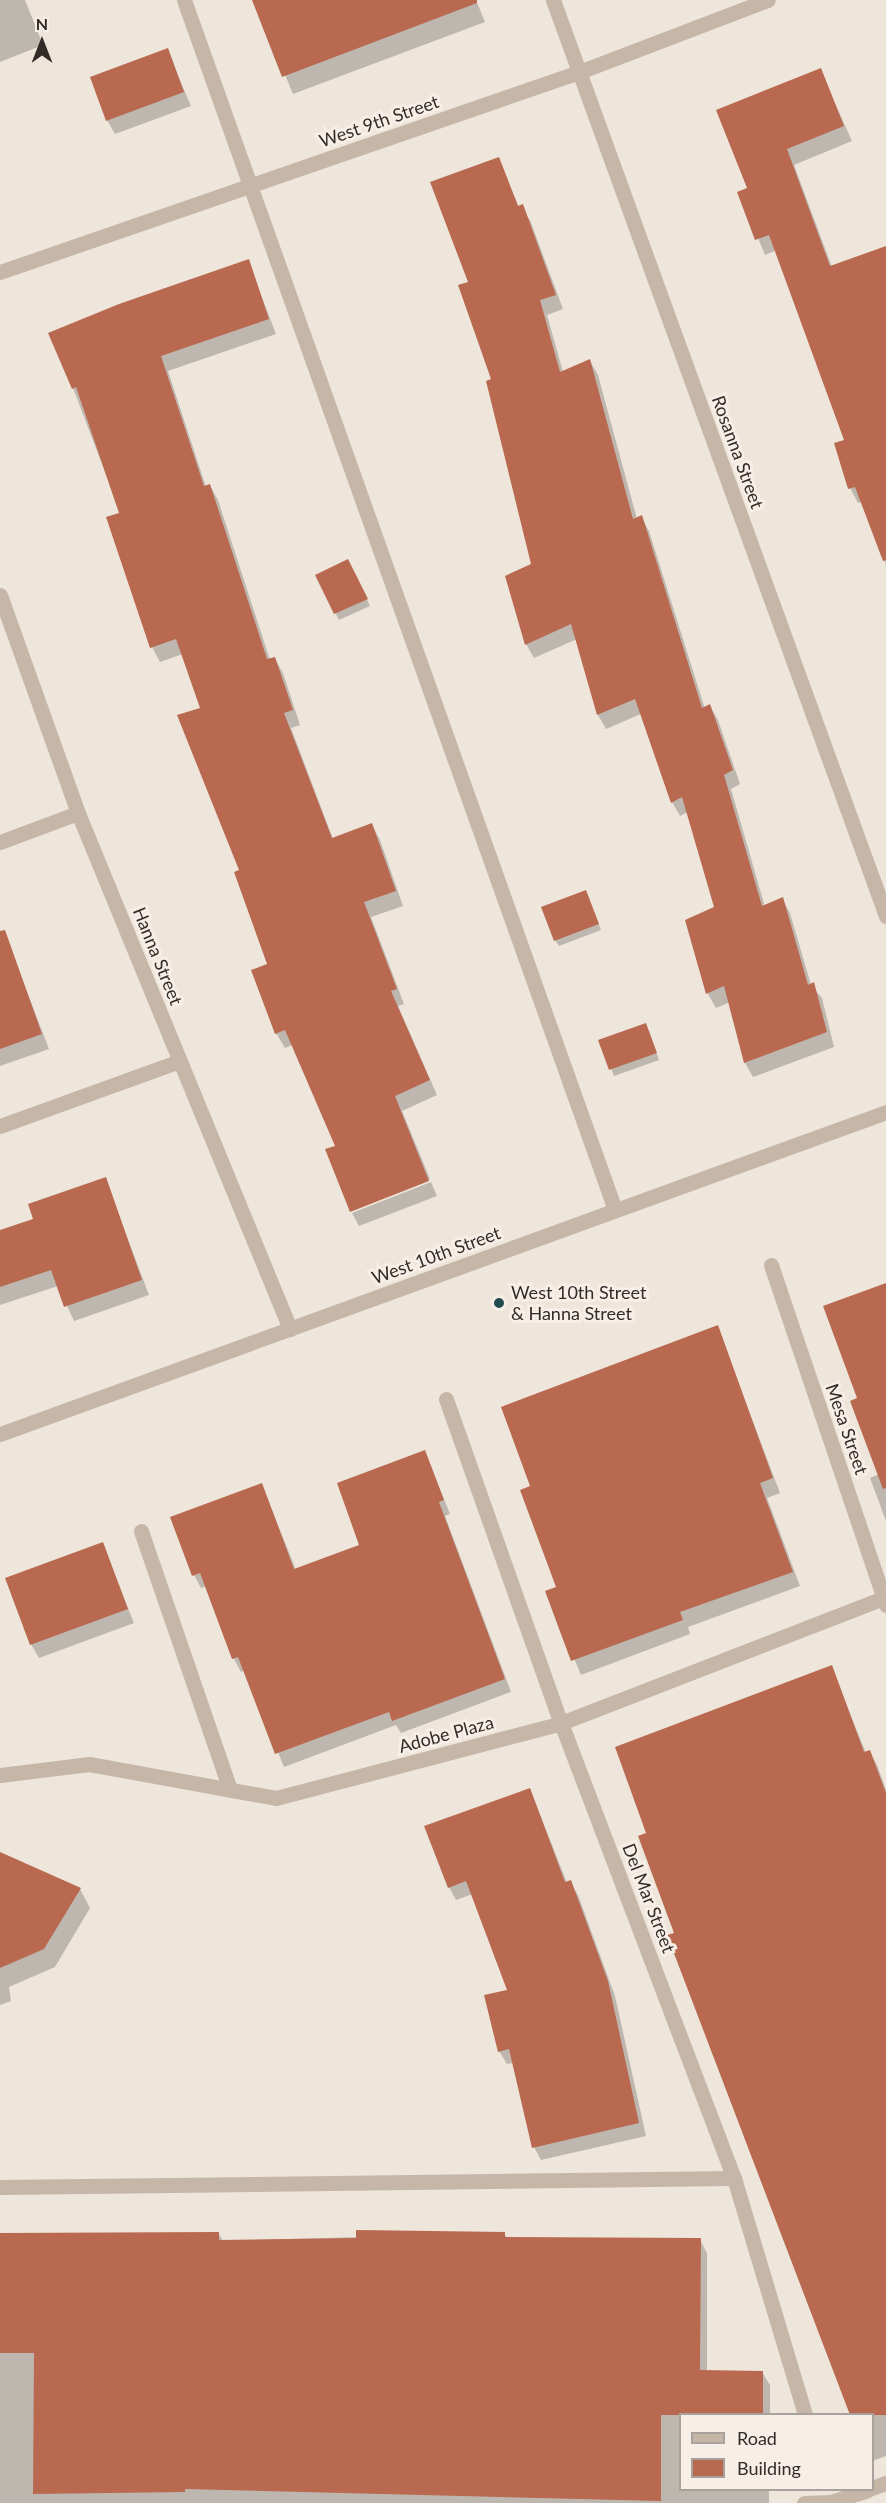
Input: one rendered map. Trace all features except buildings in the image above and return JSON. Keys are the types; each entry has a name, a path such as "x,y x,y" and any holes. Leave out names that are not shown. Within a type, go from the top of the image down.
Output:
{"street":[{"path":"184,0 615,1210"},
{"name":"Rosanna Street","path":"553,0 886,916"},
{"name":"West 9th Street","path":"0,272 579,72 768,0"},
{"name":"Hanna Street","path":"0,595 78,813 290,1329"},
{"path":"0,842 78,813"},
{"path":"0,1126 180,1061"},
{"name":"West 10th Street","path":"0,1434 886,1112"},
{"name":"Mesa Street","path":"771,1264 885,1601"},
{"name":"Del Mar Street","path":"446,1399 561,1723 734,2178 804,2413"},
{"path":"141,1531 230,1790"},
{"name":"Adobe Plaza","path":"0,1775 88,1764 276,1798 561,1723 885,1601"},
{"path":"0,2187 734,2178"},
{"path":"804,2503 862,2491"}],"place":[{"name":"West 10th Street & Hanna Street","path":"499,1303"}]}
